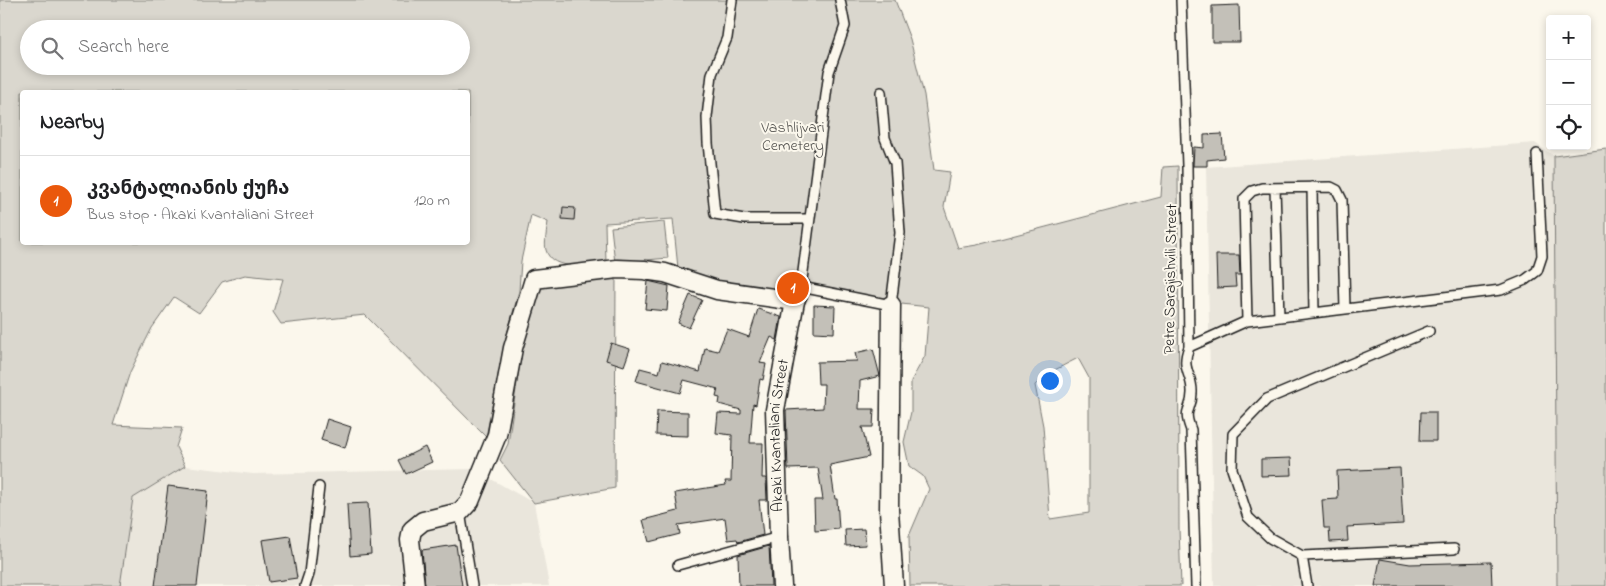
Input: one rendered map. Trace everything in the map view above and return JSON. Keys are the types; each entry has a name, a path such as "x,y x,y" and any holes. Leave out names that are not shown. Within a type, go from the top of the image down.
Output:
{"street":[{"path":"415,586 410,540 412,530 422,521 460,512 470,501 497,435 513,348 534,279 617,270 644,270 665,273 717,290 798,294"},
{"name":"Akaki Kvantaliani Street","path":"782,586 775,410 798,294"},
{"path":"891,305 889,500 894,586"}],"lane":[{"path":"732,0 727,38 712,74 707,117 715,214 744,219 809,219"},
{"path":"840,0 844,26 829,72 798,294 891,305 900,233 895,163 885,138 881,92"},
{"name":"Petre Sarajishvili Street","path":"1182,0 1187,166 1188,347 1185,365 1192,387 1192,395 1186,413 1192,430 1196,586"},
{"path":"1188,347 1247,321 1501,290 1525,280 1537,271 1542,256 1537,154"},
{"path":"1312,187 1314,313"},
{"path":"1247,321 1244,199 1252,191 1262,188 1331,187 1337,190 1342,200 1345,309"},
{"path":"1275,188 1279,317"},
{"path":"1429,331 1267,399 1233,434 1232,469 1248,517 1270,538 1302,556 1454,549"},
{"path":"305,586 309,574 319,487"},
{"path":"460,512 472,586"},
{"path":"678,564 779,537"},
{"path":"1302,556 1307,586"}],"shaded area":[{"path":"1535,143 1554,156 1557,586 1214,586 1206,167"},
{"path":"185,466 253,474 473,469 534,503 549,586 120,586 133,498"}],"green space":[{"name":"Vashlijvari Cemetery","path":"0,0 895,0 910,39 924,95 934,170 950,172 944,207 958,248 977,245 1161,197 1163,167 1178,166 1179,528 1181,586 910,586 909,536 929,489 923,476 909,466 904,442 911,412 911,381 925,356 929,307 727,285 678,268 673,219 605,223 606,264 572,266 563,264 556,262 546,250 545,240 548,222 531,215 521,261 519,291 504,345 486,437 365,315 281,324 273,312 283,279 245,275 222,282 199,313 174,297 152,328 130,372 113,425 182,428 176,447 185,466 133,498 120,586 0,586","holes":["1078,358 1089,378 1089,513 1050,519 1043,426 1035,385 1047,374"]},
{"path":"1606,149 1606,586 1557,586 1554,156"},
{"path":"664,222 668,258 615,263 611,227"},
{"path":"616,274 615,488 534,503 500,460 508,444 522,348 542,285"}],"building":[{"path":"1239,5 1240,42 1212,42 1212,6"},
{"path":"1222,134 1224,158 1207,160 1207,166 1193,166 1194,147 1204,148 1204,135"},
{"path":"563,207 575,208 574,220 562,219"},
{"path":"1216,255 1239,255 1240,275 1235,275 1236,287 1217,288"},
{"path":"648,281 669,286 667,311 645,309"},
{"path":"690,295 702,300 689,328 678,323"},
{"path":"814,305 835,306 834,333 814,332"},
{"path":"758,309 781,317 777,340 771,337 760,363 766,364 763,380 760,379 756,405 753,404 750,443 763,443 762,478 766,478 767,500 759,500 763,535 738,542 737,539 728,540 725,518 678,525 680,534 649,542 643,520 678,511 675,493 726,485 725,481 731,481 732,435 716,433 718,413 741,414 741,410 719,404 720,398 716,397 718,389 684,380 680,393 636,381 640,368 659,373 662,361 700,372 705,348 718,351 727,329 749,337"},
{"path":"611,343 630,349 624,366 606,360"},
{"path":"873,349 880,376 860,381 859,409 874,409 873,427 862,427 869,457 830,465 835,499 837,499 839,529 815,531 814,500 823,500 818,468 788,469 786,410 823,408 824,384 818,384 817,362 857,361 855,353"},
{"path":"657,411 688,412 688,436 656,435"},
{"path":"1421,412 1436,412 1436,441 1420,441"},
{"path":"327,419 351,427 345,448 321,440"},
{"path":"425,447 432,462 406,474 399,460"},
{"path":"1291,458 1292,475 1261,476 1261,459"},
{"path":"1400,468 1403,524 1347,527 1348,541 1330,542 1329,528 1324,528 1322,500 1338,499 1337,471"},
{"path":"168,486 208,491 197,586 155,586"},
{"path":"368,503 371,554 350,556 347,504"},
{"path":"864,529 866,545 846,546 845,530"},
{"path":"290,536 297,578 269,582 262,540"},
{"path":"456,545 462,586 425,586 422,550"},
{"path":"769,546 771,586 739,586 738,555"},
{"path":"1380,559 1410,564 1491,562 1492,586 1375,586"}],"place":[{"name":"კვანტალიანის ქუჩა","path":"793,288"}]}
